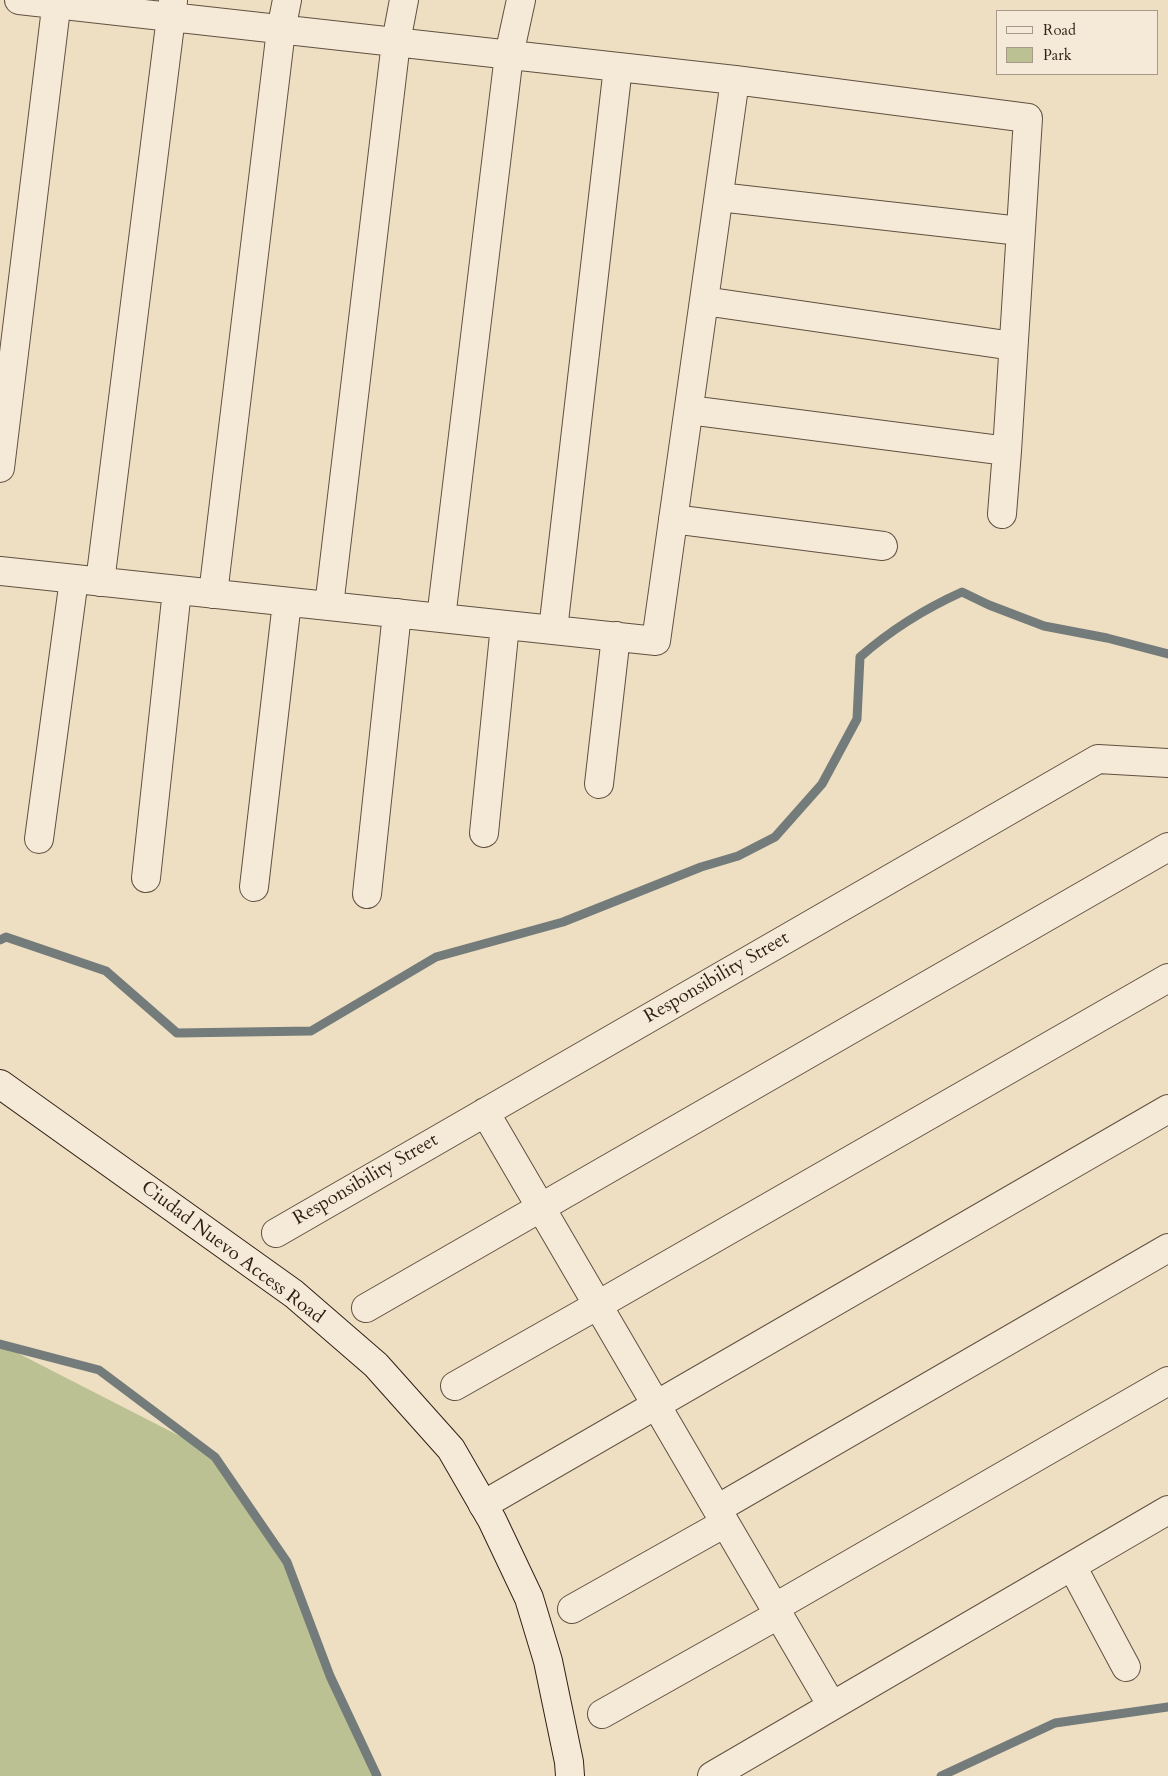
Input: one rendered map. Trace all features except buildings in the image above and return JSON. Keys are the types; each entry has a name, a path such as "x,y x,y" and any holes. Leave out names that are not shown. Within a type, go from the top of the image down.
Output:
{"street":[{"path":"19,0 172,9 281,30 735,80 1028,118 1002,514"},
{"path":"213,594 281,30 288,0"},
{"path":"329,606 396,42 404,0"},
{"path":"441,618 509,55 520,0"},
{"path":"0,468 56,2"},
{"path":"39,839 87,581 172,9"},
{"path":"553,630 618,67"},
{"path":"0,571 656,641 735,80"},
{"path":"719,197 1020,231"},
{"path":"704,301 1013,346"},
{"path":"689,410 1007,451"},
{"path":"673,519 883,546"},
{"path":"146,878 177,590"},
{"path":"254,887 287,602"},
{"path":"367,894 397,613"},
{"path":"484,834 505,625"},
{"path":"599,784 616,636"},
{"name":"Responsibility Street","path":"276,1232 1098,759 1168,763"},
{"path":"366,1308 1168,847"},
{"path":"454,1386 1168,978"},
{"name":"Ciudad Nuevo Access Road","path":"0,1084 294,1294 376,1365 451,1449 483,1505 528,1598 548,1661 569,1762 570,1776"},
{"path":"483,1505 1168,1109"},
{"path":"485,1112 832,1706"},
{"path":"572,1609 721,1516 1168,1248"},
{"path":"602,1714 1168,1381"},
{"path":"712,1776 1168,1510"},
{"path":"1072,1566 1126,1667"}],"green space":[{"path":"0,1344 203,1448 287,1562 320,1649 377,1776 0,1776"}],"waterway":[{"path":"0,940 6,937 106,971 177,1033 311,1031 436,957 563,922 701,867 738,856 775,837 822,784 857,719 860,657 909,620 962,592 989,605 1044,626 1107,638 1168,654"},
{"path":"0,1344 99,1370 215,1457 287,1562 330,1676 377,1776"},
{"path":"941,1776 1055,1723 1168,1707"}]}
